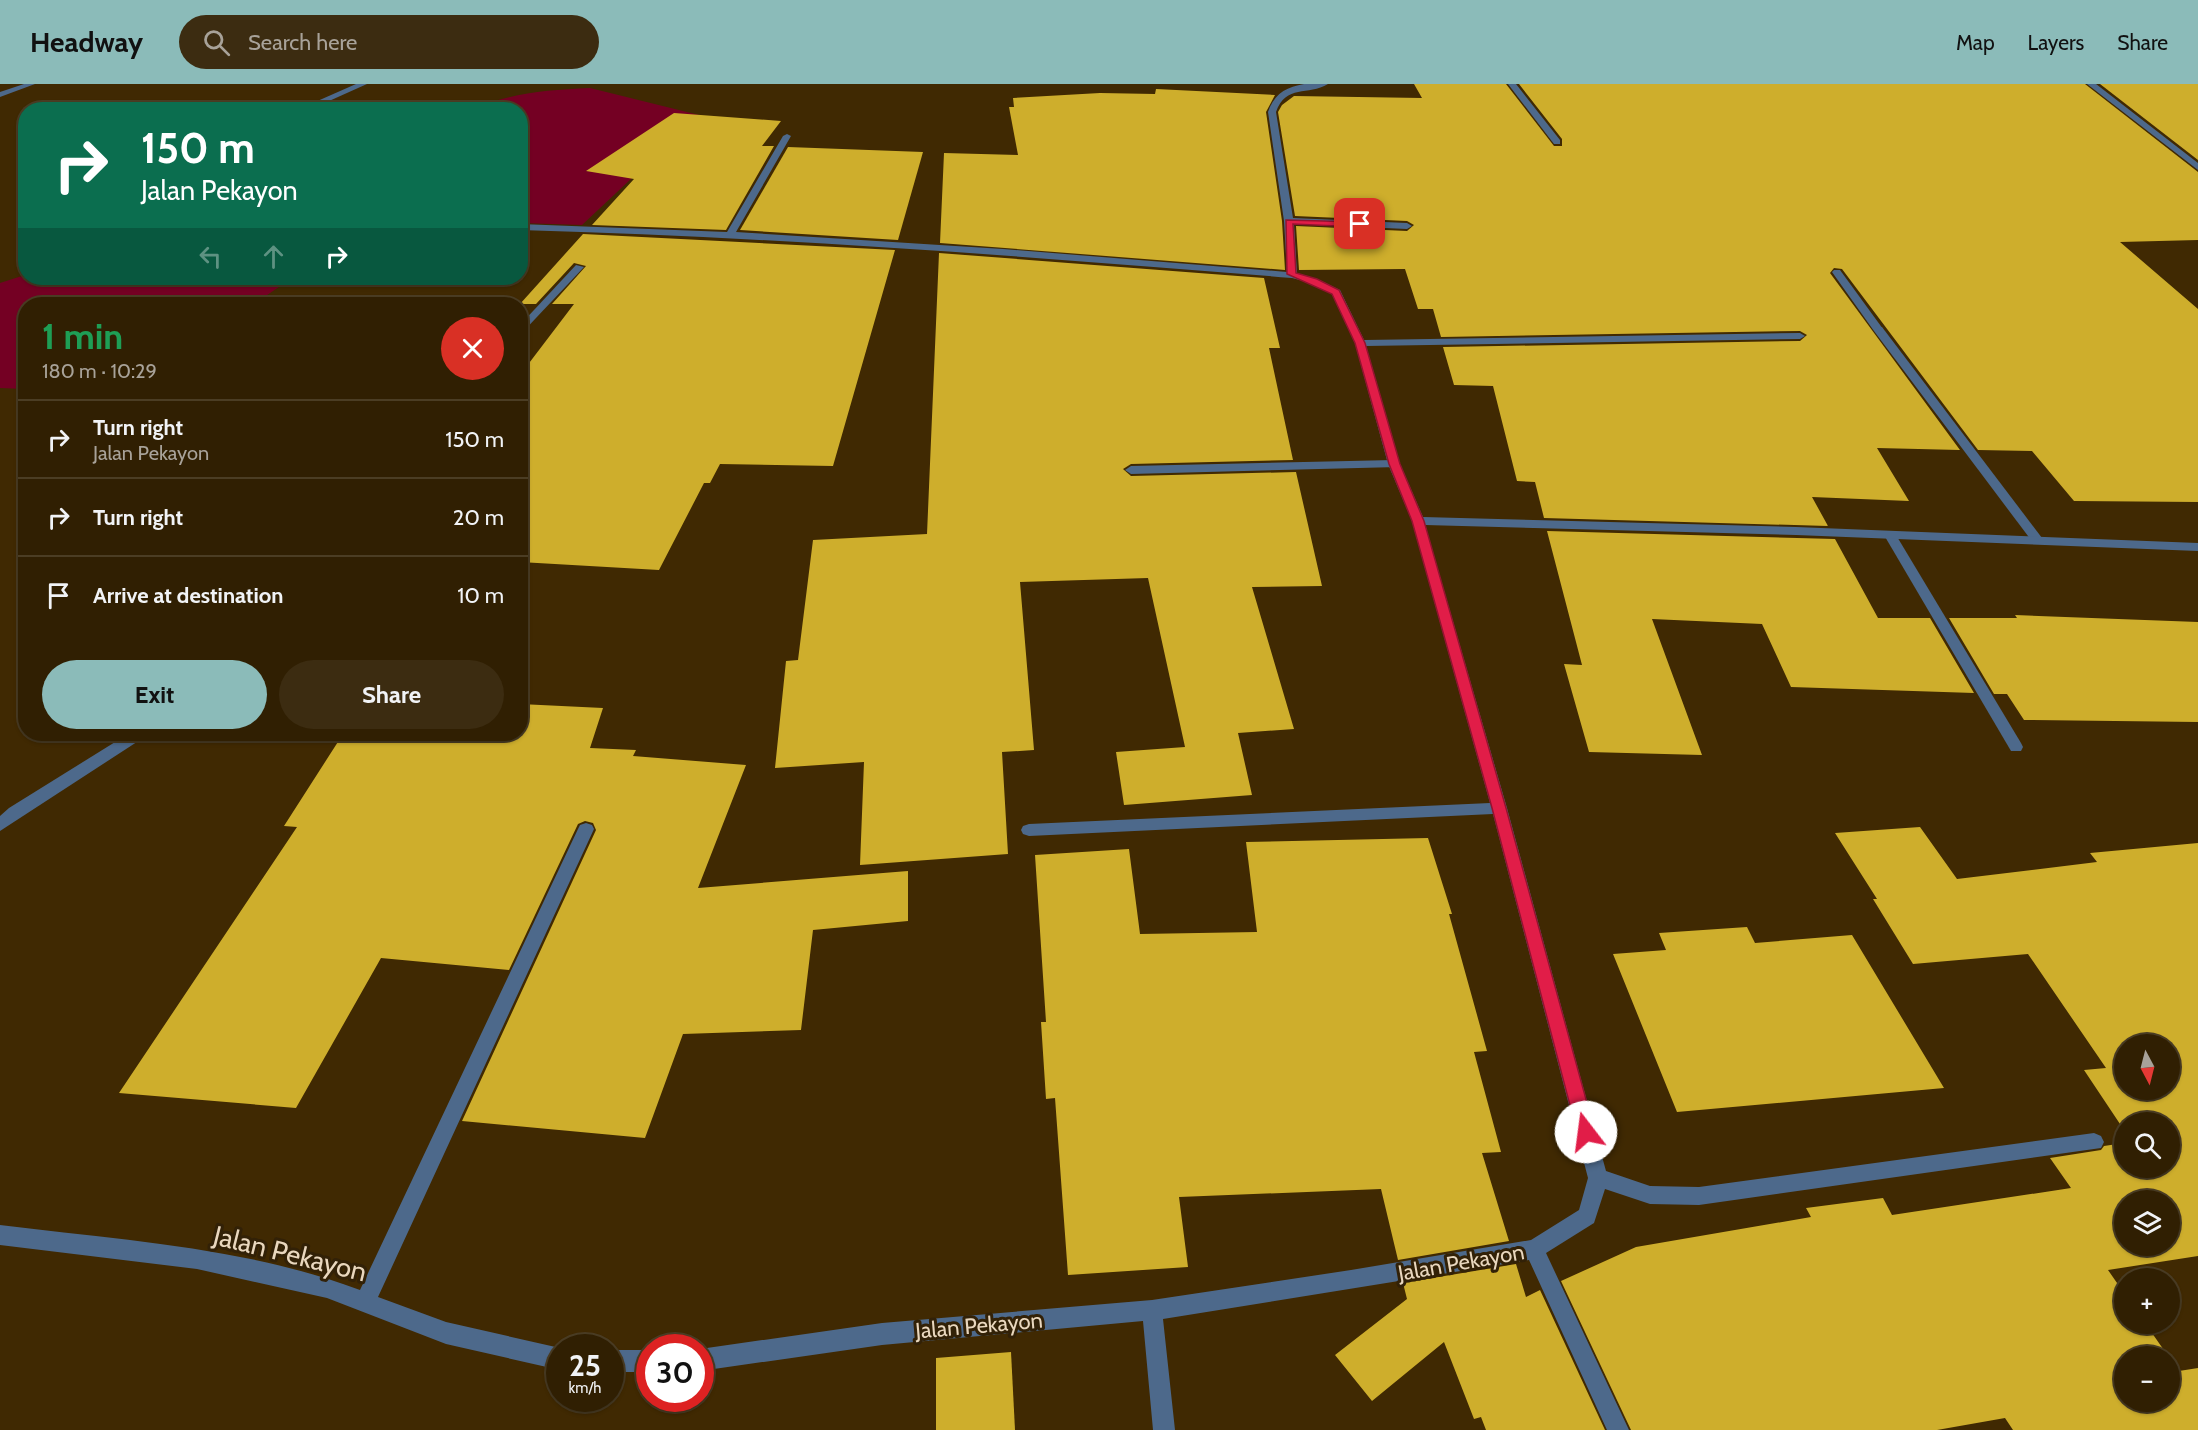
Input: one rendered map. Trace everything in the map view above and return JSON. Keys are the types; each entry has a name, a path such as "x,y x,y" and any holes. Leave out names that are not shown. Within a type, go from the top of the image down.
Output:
{"street":[{"path":"0,95 32,84"},
{"path":"320,102 363,84"},
{"path":"1292,274 1289,222 1272,112 1274,103 1285,92 1297,87 1324,84"},
{"path":"1512,84 1557,142"},
{"path":"2091,84 2198,167"},
{"path":"730,235 787,136"},
{"path":"1289,222 1407,226"},
{"path":"528,227 905,244 1292,274 1314,281 1336,292 1360,343 1394,464 1418,521 1499,808 1599,1178 1650,1195 1699,1196 2094,1142"},
{"path":"528,323 579,267"},
{"path":"1837,272 2038,541"},
{"path":"1360,343 1800,336"},
{"path":"1131,470 1394,464"},
{"path":"1418,521 2198,547"},
{"path":"1890,535 2016,747"},
{"path":"0,825 15,812 127,741"},
{"path":"1029,830 1499,808"},
{"path":"365,1302 586,829"},
{"name":"Jalan Pekayon","path":"714,1358 882,1334 1152,1310 1534,1249 1587,1216 1599,1178"},
{"name":"Jalan Pekayon","path":"0,1235 197,1259 327,1288 446,1333 546,1356"},
{"path":"1534,1249 1618,1430"},
{"path":"1152,1310 1164,1430"}],"shaded area":[{"path":"590,88 699,115 582,225 528,223 528,102 492,102 528,93"},
{"path":"18,277 18,285 282,285 264,297 18,297 18,389 0,388 0,283"}],"building":[{"path":"1414,84 1506,84 1554,146 1562,146 1562,139 1519,84 2085,84 2198,172 2198,240 2120,242 2198,309 2198,502 2074,501 2032,451 1978,450 1842,269 1834,268 1830,273 1960,450 1877,448 1909,501 1812,497 1828,526 1544,518 1535,482 1517,481 1493,386 1454,385 1443,347 1800,341 1807,335 1800,331 1441,337 1433,309 1418,309 1405,269 1299,270 1296,226 1407,231 1414,225 1407,221 1295,216 1278,112 1282,105 1294,96 1422,98"},
{"path":"2100,84 2198,84 2198,160"},
{"path":"1156,89 1275,95 1266,112 1282,221 1285,270 940,243 944,153 1018,155 1009,107 1014,107 1013,98 1100,93 1155,94"},
{"path":"674,113 781,121 762,146 774,146 726,230 592,225 634,179 586,171"},
{"path":"788,147 923,152 898,240 740,230"},
{"path":"583,234 895,250 833,466 720,464 710,483 704,483 659,570 528,562 528,364 574,304 552,304 586,266 574,263 536,304 528,304 526,297"},
{"path":"939,253 1264,278 1280,348 1269,348 1293,460 1131,464 1123,469 1131,476 1296,472 1322,586 1252,587 1294,729 1238,733 1252,795 1124,805 1116,752 1185,747 1148,578 1020,582 1034,750 1002,752 1008,854 860,865 864,762 775,768 786,661 798,660 813,540 927,534"},
{"path":"1547,531 1835,539 1878,618 1930,618 1974,693 1791,687 1762,624 1652,619 1702,755 1589,752 1564,664 1582,665"},
{"path":"2015,615 2198,622 2198,722 2024,720 2007,694 1994,694 1949,618 2017,618"},
{"path":"528,704 603,708 590,748 636,750 633,756 746,765 698,888 908,871 908,921 813,930 801,1030 683,1034 645,1138 462,1121 596,830 593,823 585,821 578,824 509,970 381,958 296,1108 119,1093 297,827 284,826 339,741 528,741"},
{"path":"1920,827 1957,879 2097,862 2090,853 2198,843 2198,1256 2108,1270 2114,1279 2114,1334 2153,1334 2161,1346 2114,1346 2114,1412 2180,1412 2180,1371 2198,1368 2198,1430 2013,1430 2005,1418 1937,1430 1631,1430 1561,1281 1636,1247 1811,1217 1806,1208 1883,1198 1892,1215 2071,1188 2050,1158 2101,1150 2104,1146 2114,1144 2114,1178 2180,1178 2180,1112 2114,1112 2114,1115 2084,1070 2106,1068 2028,954 1913,964 1873,899 1877,899 1835,833"},
{"path":"1428,838 1452,914 1449,914 1487,1051 1474,1052 1501,1152 1482,1153 1509,1241 1398,1260 1381,1189 1179,1197 1188,1267 1068,1275 1055,1098 1046,1099 1041,1022 1046,1022 1035,855 1129,849 1140,934 1257,932 1246,842"},
{"path":"1747,927 1755,943 1852,935 1944,1088 1677,1112 1613,954 1666,950 1659,933"},
{"path":"1516,1264 1526,1297 1540,1290 1605,1430 1486,1430 1481,1417 1474,1419 1444,1342 1372,1401 1335,1355 1407,1299 1403,1283"},
{"path":"1011,1352 1015,1430 936,1430 936,1358"}],"route":[{"path":"1360,224 1289,222 1292,274 1325,285 1336,292 1360,343 1394,464 1418,521 1499,808 1586,1132"}]}
